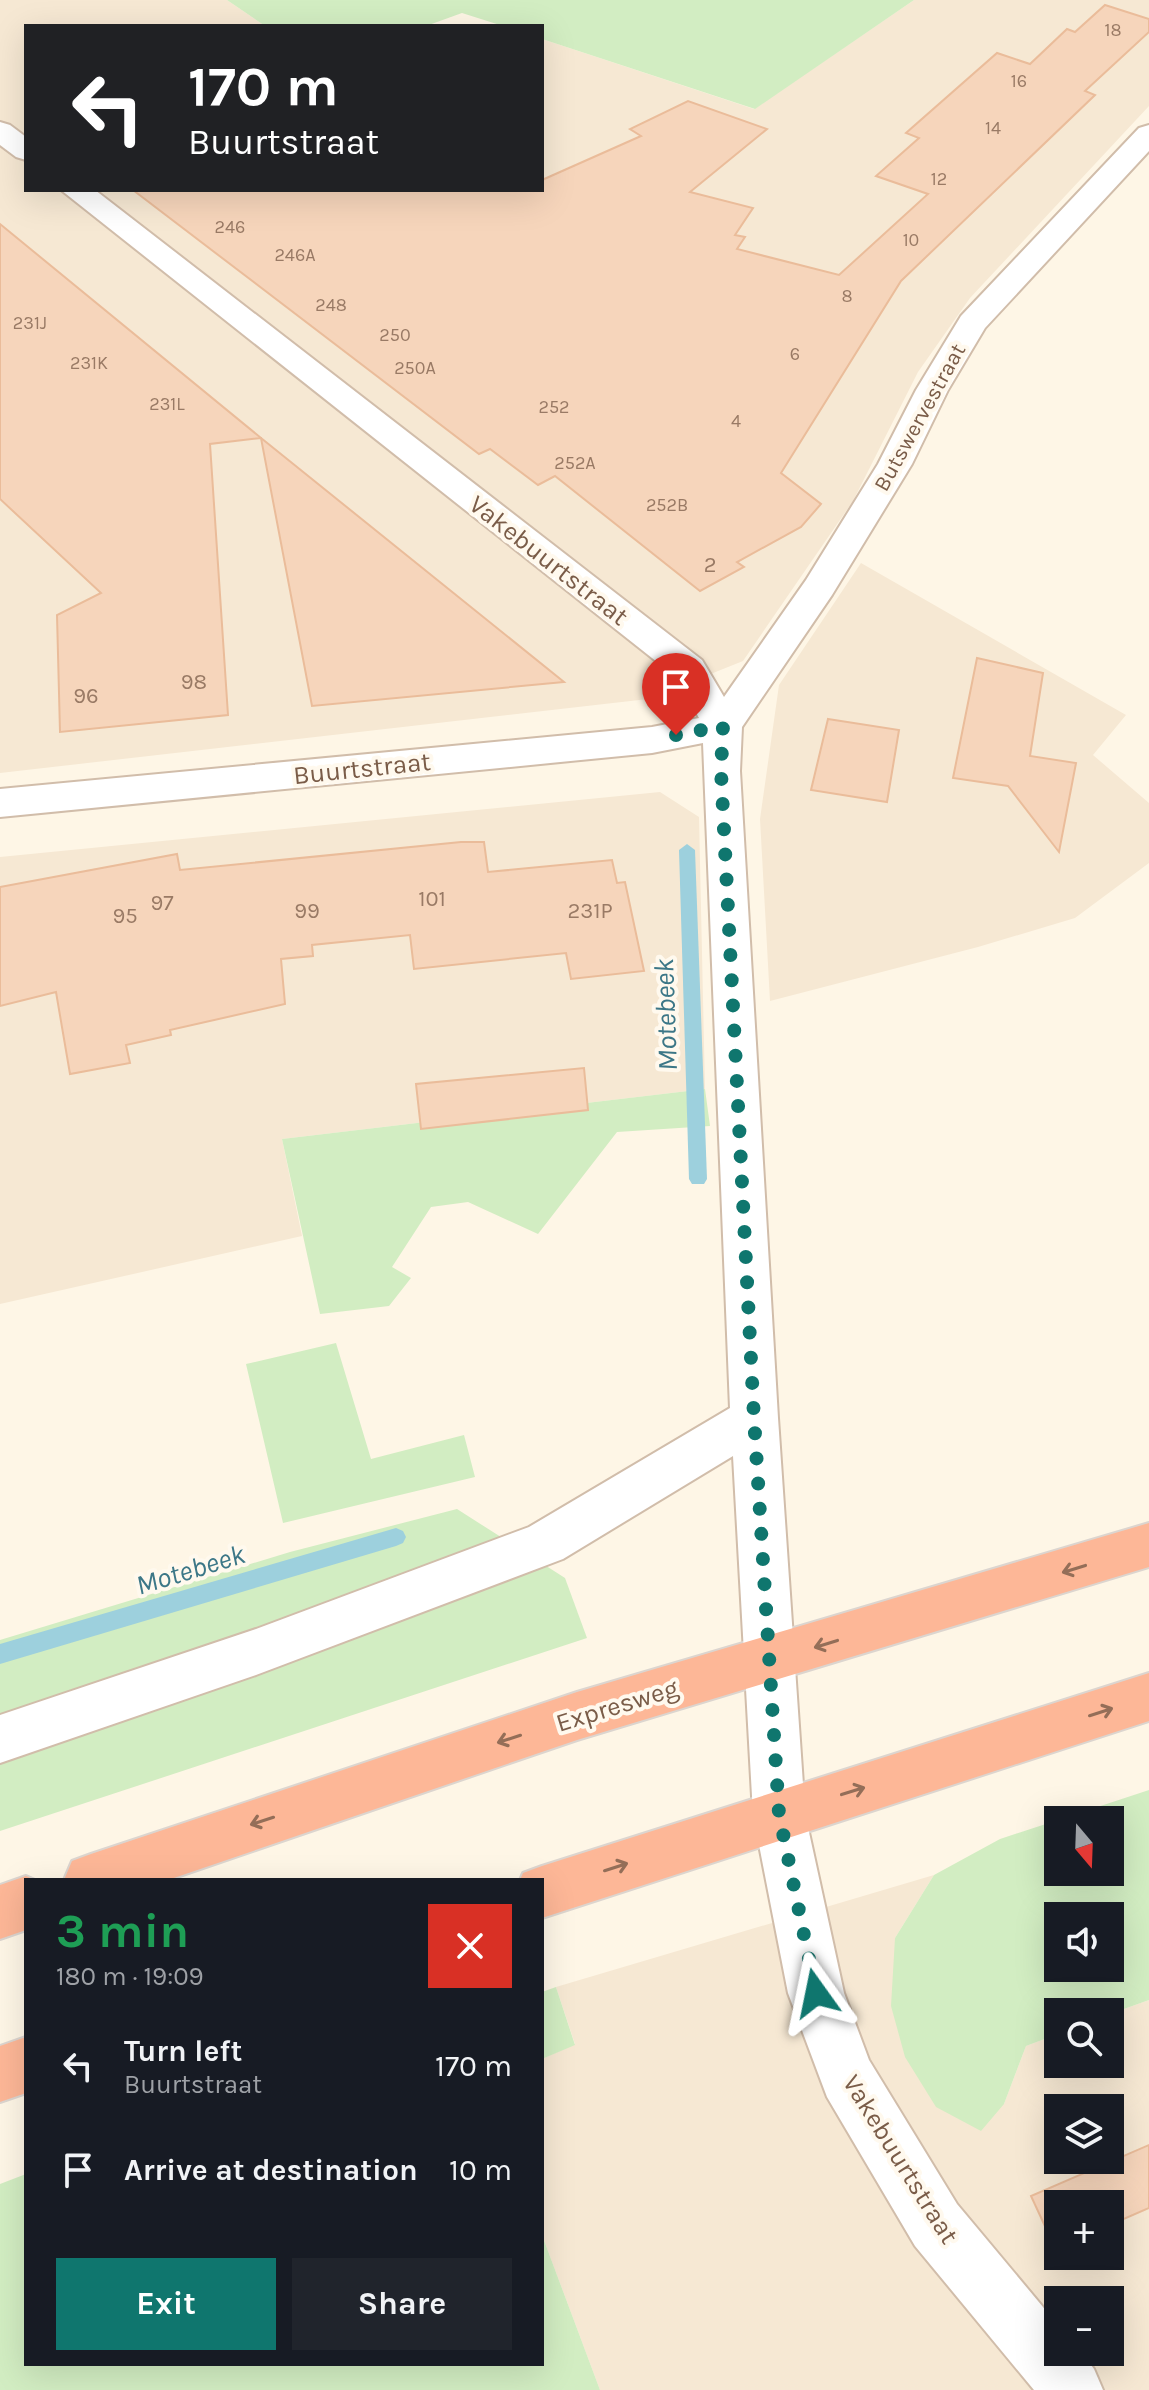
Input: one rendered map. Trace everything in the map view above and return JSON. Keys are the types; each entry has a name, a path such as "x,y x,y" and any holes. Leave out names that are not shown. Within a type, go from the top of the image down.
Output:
{"highway":[{"name":"Expresweg","path":"97,1878 577,1716 1149,1545"},
{"path":"544,1891 1149,1697"},
{"path":"0,1912 24,1904"},
{"path":"0,2074 24,2066"}],"street":[{"path":"0,131 24,149"},
{"name":"Butswervestraat","path":"723,726 819,587 888,476 932,390 972,323 1149,134"},
{"name":"Vakebuurtstraat","path":"79,192 689,669 723,726 721,771 754,1418 779,1814 816,1993 847,2077 936,2225 1073,2390"},
{"name":"Buurtstraat","path":"0,803 652,740 723,726"},
{"path":"0,1739 256,1652 546,1543 754,1418"}],"shaded area":[{"path":"0,0 227,0 262,24 24,24 24,192 544,192 544,40 754,109 914,0 1149,0 1149,106 970,298 918,372 853,501 743,661 648,699 0,773"},
{"path":"861,563 1126,715 1093,755 1149,803 1149,863 1075,918 978,947 770,1001 760,819 779,685"},
{"path":"660,792 699,817 705,1089 282,1139 302,1236 0,1304 0,857"},
{"path":"934,1875 895,1938 1004,2104 1026,2046 1044,2039 1044,2078 1124,2078 1124,2009 1149,2000 1149,2390 600,2390 544,2240 544,2058 575,2044 556,1987"}],"green space":[{"path":"227,0 914,0 755,109 544,40 544,24 497,24 462,13 432,24 262,24"},
{"path":"705,1089 710,1126 617,1132 538,1234 468,1202 431,1207 392,1267 411,1278 389,1306 320,1314 282,1139"},
{"path":"336,1343 371,1459 464,1435 475,1477 283,1523 246,1364"},
{"path":"457,1509 565,1578 587,1638 0,1831 0,1640 290,1552"},
{"path":"1149,1790 1149,2000 1124,2009 1124,1998 1044,1998 1044,2039 1026,2046 1004,2104 981,2131 936,2107 905,2057 891,2006 895,1938 934,1875 1000,1839 1044,1825 1044,1886 1124,1886 1124,1806 1100,1806"},
{"path":"556,1987 575,2045 544,2058 544,1991"},
{"path":"24,2175 24,2366 544,2366 544,2240 600,2390 0,2390 0,2184"}],"building":[{"path":"1105,5 1149,19 1149,32 1085,91 1095,95 901,281 781,473 821,504 801,527 737,562 744,567 700,591 555,476 538,485 490,449 479,454 136,192 544,192 544,179 641,136 630,129 688,101 767,129 690,192 753,208 735,235 745,237 737,249 839,275 928,194 876,176 919,138 906,133 997,53 1030,64 1067,29 1075,32"},
{"path":"0,224 261,438 210,444 228,715 60,732 57,615 101,593 0,499"},
{"path":"261,438 564,682 312,706"},
{"path":"977,658 1043,673 1030,756 1076,763 1059,852 1008,786 953,778"},
{"path":"828,719 899,730 887,802 811,790"},
{"path":"484,842 488,872 612,860 617,883 625,882 644,971 571,979 566,953 414,969 410,935 312,945 313,956 281,959 285,1004 170,1030 171,1035 126,1045 130,1063 70,1074 56,992 0,1006 0,887 177,854 180,870"},
{"path":"584,1068 588,1110 421,1129 416,1084"},
{"path":"1149,2145 1149,2208 1124,2219 1124,2190 1045,2190 1082,2174 1124,2174 1124,2156"},
{"path":"1044,2190 1044,2224 1031,2196"}],"waterway":[{"name":"Motebeek","path":"687,850 698,1179"},
{"name":"Motebeek","path":"0,1654 396,1537"}],"route":[{"path":"676,735 723,726 721,771 754,1418 779,1814 816,1993"}]}
